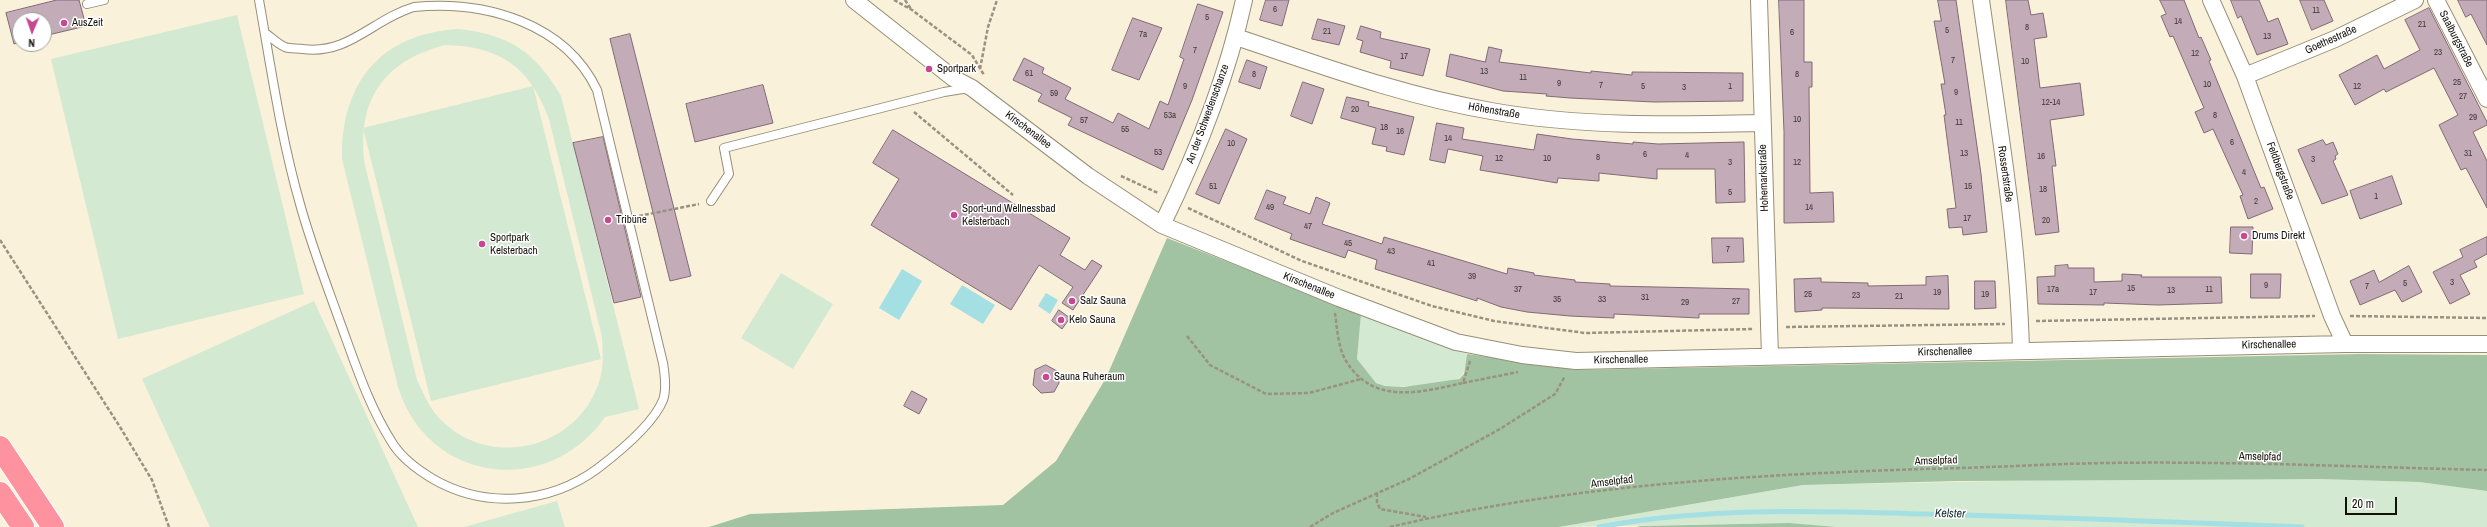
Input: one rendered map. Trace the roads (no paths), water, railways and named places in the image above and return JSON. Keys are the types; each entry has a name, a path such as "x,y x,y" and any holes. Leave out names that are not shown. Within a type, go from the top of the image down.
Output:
{"highway":[{"path":"0,447 53,527"},
{"path":"0,493 23,527"}],"street":[{"name":"Kirschenallee","path":"854,0 953,78 972,88 1088,176 1162,225 1339,298 1474,347 1576,361 2021,350 2345,344 2487,344"},
{"name":"An der Schwedenschanze","path":"1162,225 1174,201 1212,110 1236,36 1244,0"},
{"name":"Hohemarkstraße","path":"1759,0 1770,356"},
{"name":"Rossertstraße","path":"1981,0 2014,229 2021,321 2021,350"},
{"name":"Feldbergstraße","path":"2211,0 2245,76 2332,316 2345,344"},
{"name":"Goethestraße","path":"2245,76 2335,39 2415,0"},
{"name":"Saalburgstraße","path":"2436,0 2487,99"},
{"name":"Höhenstraße","path":"1236,36 1372,83 1428,98 1491,111 1575,122 1622,124 1762,123"}],"lane":[{"path":"87,4 104,0"},
{"path":"259,0 265,33 285,141 300,204 355,362 375,413 394,445 418,470 443,484 474,496 502,500 532,497 558,490 586,476 612,458 652,417 663,399 666,382 663,363 597,90 588,71 563,42 522,17 481,3 459,1 437,2 413,7 391,17 351,42 318,51 284,47 265,33"},
{"path":"711,201 729,174 724,148 903,103 972,88"}],"water":[{"path":"902,269 922,281 899,320 879,308"},
{"path":"962,285 995,305 983,324 950,304"},
{"path":"1046,293 1058,300 1050,314 1038,306"}],"waterway":[{"name":"Kelster","path":"1599,527 1680,516 1761,512 1883,513 2160,521 2302,527"}],"place":[{"name":"AusZeit","path":"64,23"},
{"name":"Sportpark","path":"929,69"},
{"name":"Sport-und Wellnessbad Kelsterbach","path":"954,215"},
{"name":"Tribüne","path":"608,220"},
{"name":"Drums Direkt","path":"2244,236"},
{"name":"Sportpark Kelsterbach","path":"482,244"},
{"name":"Salz Sauna","path":"1072,301"},
{"name":"Kelo Sauna","path":"1061,320"},
{"name":"Sauna Ruheraum","path":"1046,377"}]}
